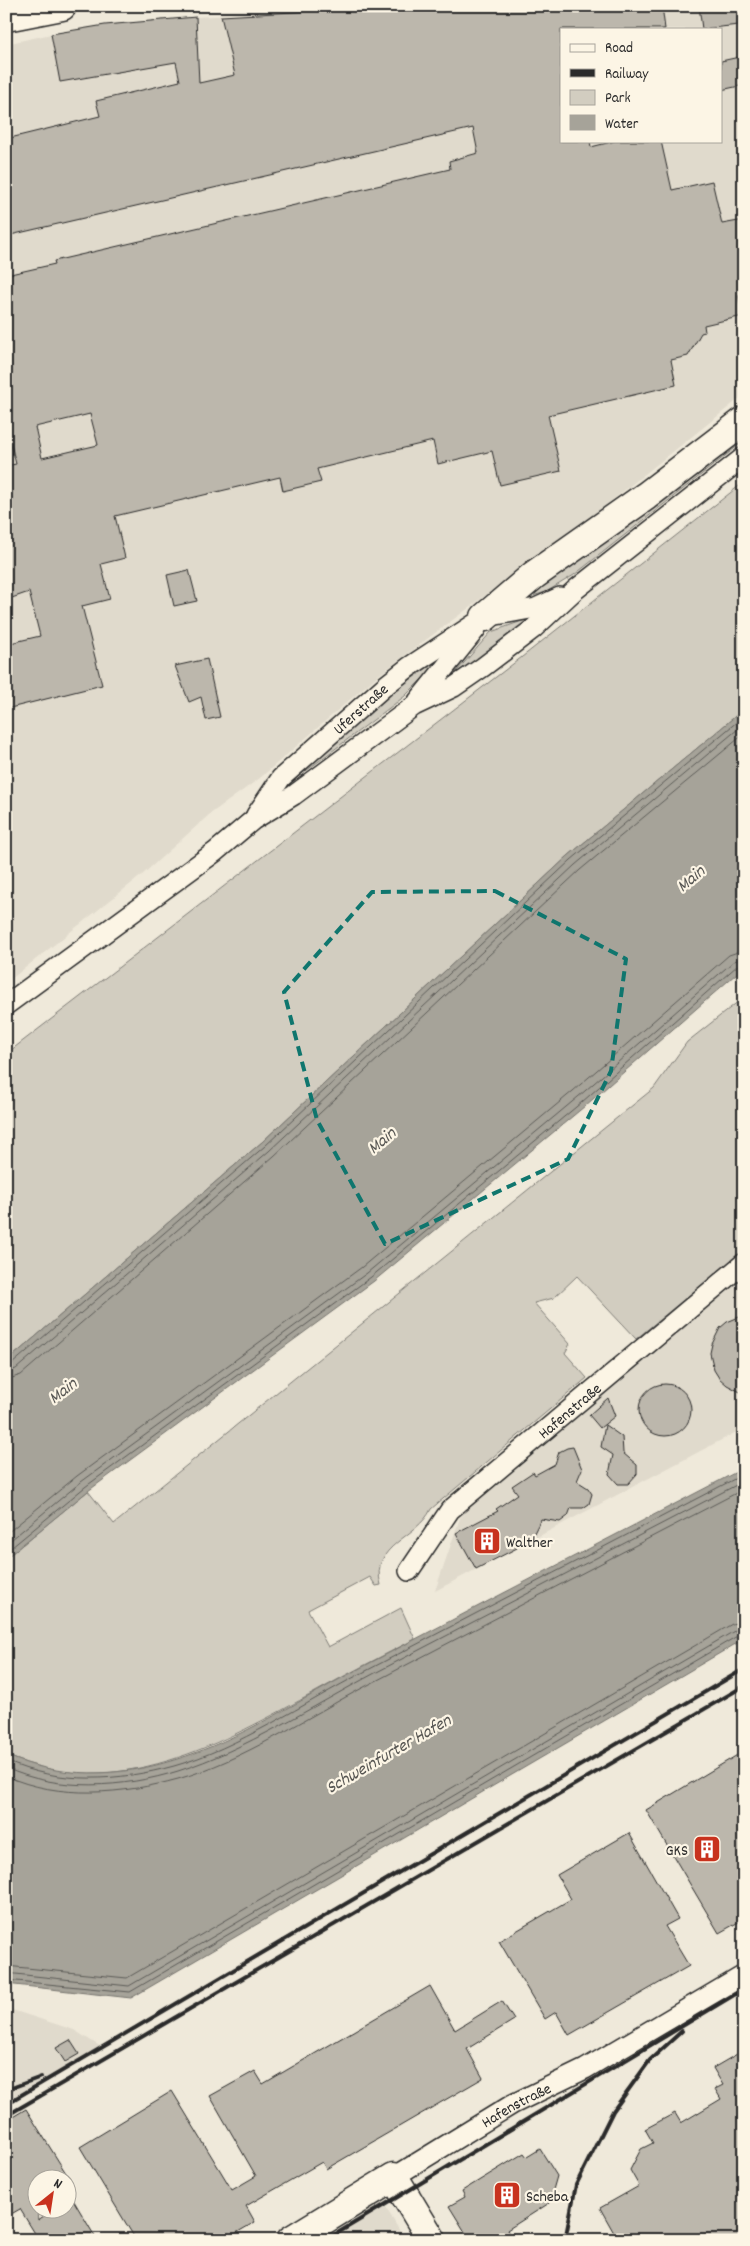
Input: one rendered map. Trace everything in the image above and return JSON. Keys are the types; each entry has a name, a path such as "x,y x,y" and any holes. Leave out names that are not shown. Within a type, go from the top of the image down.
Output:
{"main road":[{"path":"6,18 62,6"},
{"path":"485,618 534,575 646,496 744,421"},
{"path":"394,2177 432,2240"},
{"name":"Hafenstraße","path":"291,2240 394,2177"}],"street":[{"name":"Uferstraße","path":"6,1005 215,852 253,820 294,795 414,706 454,687 483,667 533,629 575,590 744,457"},
{"name":"Uferstraße","path":"253,820 281,778 386,685 440,646 485,618 536,608 575,590"},
{"name":"Uferstraße","path":"414,706 485,618"},
{"name":"Hafenstraße","path":"409,1571 450,1510 744,1263"},
{"name":"Hafenstraße","path":"394,2177 513,2104 585,2069 744,1975"}],"highlighted area":[{"path":"495,891 626,959 611,1071 568,1159 385,1244 317,1120 284,992 372,892"}],"shaded area":[{"path":"403,6 744,6 744,395 591,517 376,677 260,778 210,814 142,875 6,983 6,44 51,34 196,17"},
{"name":"Walther","path":"744,1278 744,1428 435,1591 460,1518 471,1504"},
{"path":"6,2008 74,2030 101,2047 6,2106"},
{"path":"381,2199 405,2240 312,2240"}],"green space":[{"path":"744,435 744,441 574,575 546,592 529,597 529,595"},
{"path":"744,482 744,709 568,856 262,1142 6,1362 6,1054 522,657"},
{"path":"525,620 526,622 522,626 452,680 450,679 491,632"},
{"path":"440,659 405,696 286,786 285,783 384,698"},
{"path":"744,997 744,1250 636,1339 577,1276 554,1298 534,1303 570,1344 565,1353 587,1378 431,1509 425,1519 388,1551 382,1560 379,1571 381,1585 376,1586 370,1577 308,1610 328,1647 401,1608 415,1639 244,1730 206,1747 167,1761 128,1770 88,1773 47,1769 6,1755 6,1558 88,1491 114,1524 654,1088 687,1042"}],"water":[{"name":"Main","path":"744,709 744,967 585,1106 374,1281 88,1491 6,1558 6,1362 262,1142 568,856"},
{"name":"Schweinfurter Hafen","path":"744,1468 744,1639 131,1998 6,1984 6,1755 26,1763 47,1768 89,1773 132,1770 153,1766 199,1752 271,1718 341,1678"}],"building":[{"path":"403,6 662,6 665,28 560,28 560,142 590,142 591,147 611,142 661,142 672,190 712,181 722,224 744,220 744,295 738,295 743,316 704,325 705,332 701,333 688,356 671,360 676,385 548,415 561,471 500,485 492,451 438,464 433,441 317,469 321,482 283,491 280,477 115,516 125,558 101,564 110,599 82,606 102,685 6,709 6,644 40,636 29,592 6,600 6,466 16,464 6,425 6,275 55,264 54,261 450,169 449,161 478,153 473,128 6,236 6,139 100,116 96,101 180,81 176,62 60,82 51,34 105,25 196,17 199,83 235,75 221,16","holes":["90,414 98,445 42,458 35,427"]},
{"path":"699,6 744,6 744,22 738,23 739,25 702,28"},
{"path":"744,56 744,85 722,90 722,61"},
{"path":"189,570 197,601 174,606 167,575"},
{"path":"207,659 220,717 206,720 201,697 189,702 175,666"},
{"path":"744,1315 744,1394 727,1385 719,1378 714,1370 710,1353 720,1328 727,1322"},
{"path":"665,1384 675,1386 683,1392 689,1400 691,1410 689,1420 683,1428 675,1434 665,1436 655,1434 647,1428 641,1420 639,1410 641,1400 647,1392 655,1386"},
{"path":"608,1398 615,1416 600,1428 589,1415"},
{"path":"605,1425 622,1437 623,1453 637,1465 637,1474 628,1484 618,1484 609,1474 613,1455 601,1447"},
{"path":"573,1447 582,1469 577,1481 588,1488 592,1494 589,1504 583,1508 571,1508 568,1516 560,1522 541,1519 533,1535 513,1541 517,1548 476,1569 456,1533 498,1511 496,1509 518,1494 512,1486 533,1472 535,1475 555,1464 559,1452"},
{"name":"GKS","path":"744,1751 744,1919 719,1933 646,1810"},
{"path":"629,1833 678,1919 665,1926 689,1966 569,2035 556,2012 545,2019 499,1941 571,1899 557,1875"},
{"path":"430,1986 455,2030 502,2001 514,2020 467,2049 483,2078 326,2169 322,2162 246,2206 255,2222 224,2240 136,2240 80,2147 172,2091 232,2190 256,2176 210,2096 255,2071 263,2084"},
{"path":"70,2040 79,2054 65,2062 56,2048"},
{"path":"744,2050 744,2240 618,2240 600,2208 639,2186 630,2170 641,2149 653,2143 645,2129 675,2113 681,2123 721,2099 715,2089 723,2085 713,2068"},
{"path":"26,2109 63,2168 28,2168 28,2218 38,2218 38,2220 41,2218 78,2218 78,2208 97,2240 39,2240 20,2209 6,2217 6,2121"},
{"name":"Scheba","path":"540,2149 557,2176 551,2197 554,2200 507,2230 513,2240 470,2240 449,2206 465,2197 462,2191 524,2153 527,2157"}],"railway":[{"path":"6,2104 744,1669"},
{"path":"6,2116 744,1686"},
{"path":"326,2240 744,1989"},
{"path":"565,2240 576,2185 613,2111 650,2060 682,2031"},
{"path":"6,2090 41,2077"}],"place":[{"name":"Walther","path":"487,1541"},
{"name":"GKS","path":"707,1849"},
{"name":"Scheba","path":"507,2195"}]}
